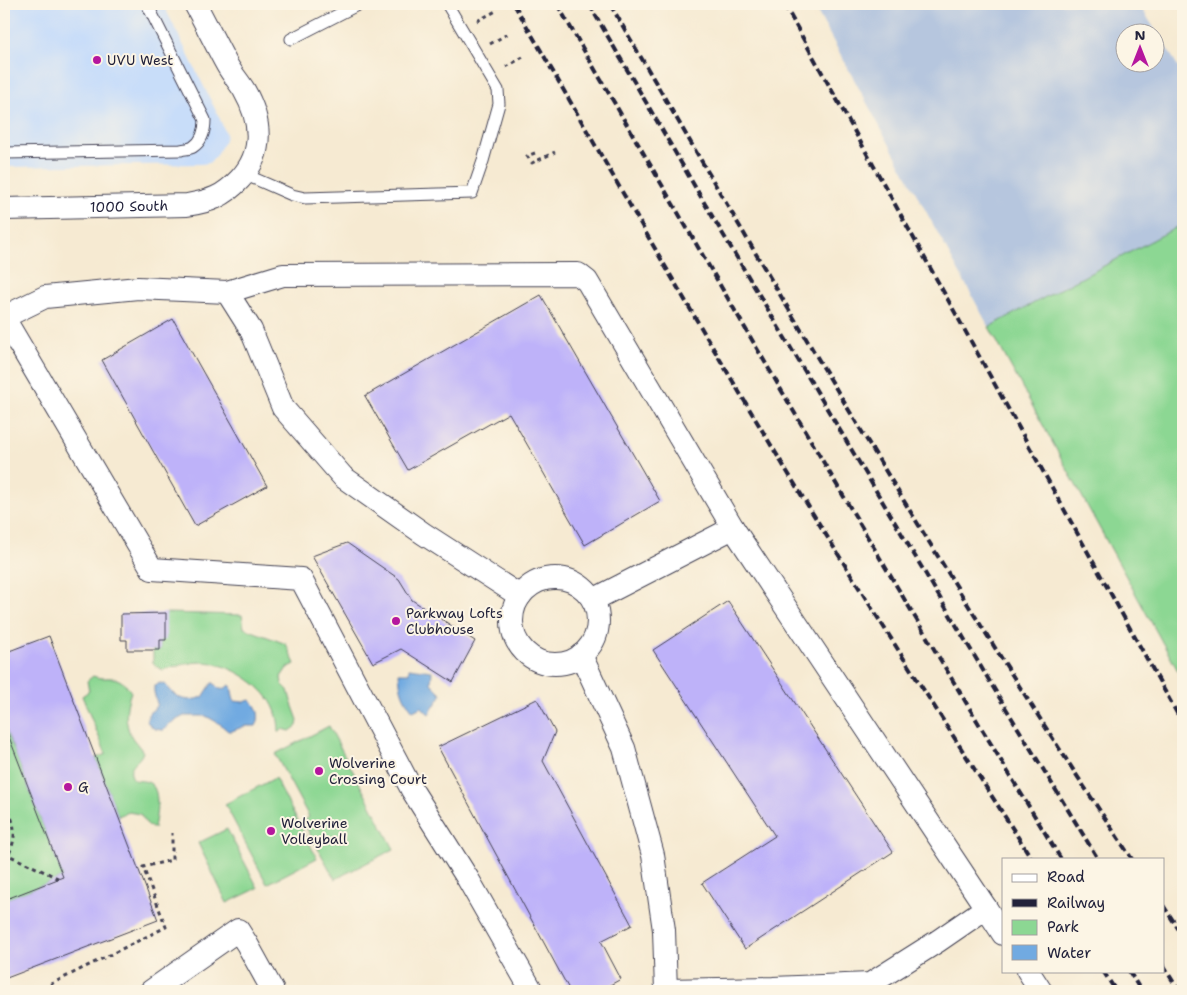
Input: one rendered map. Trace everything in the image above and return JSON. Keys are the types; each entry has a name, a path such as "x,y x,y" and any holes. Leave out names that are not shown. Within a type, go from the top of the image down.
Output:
{"street":[{"name":"1000 South","path":"4,210 187,205 206,202 222,195 233,186 244,174 256,151 257,123 252,106 221,55 195,4"},
{"path":"532,991 468,878 412,790 302,579 152,569 4,318 45,297 138,288 227,292 283,275 578,274 587,281 733,528 1002,932"},
{"path":"227,292 251,330 283,408 343,477 424,534 520,596"},
{"path":"593,600 733,528"},
{"path":"554,578 572,581 581,586 593,600 598,617 596,634 588,649 581,655 566,662 550,663 529,655 516,638 512,616 515,606 520,596 535,583 544,579 554,578"},
{"path":"581,655 624,748 653,855 664,930 666,991 870,984 938,942 986,908"},
{"path":"151,991 238,930 273,991"},
{"path":"1029,972 1042,991"}],"lane":[{"path":"4,153 181,150 193,147 201,139 205,130 205,120 147,4"},
{"path":"291,39 359,4"},
{"path":"244,174 292,195 305,198 472,193 499,104 498,90 448,4"}],"path":[{"path":"535,153 528,156 532,163 555,152"},
{"path":"4,804 11,816 14,830 12,845 4,861"},
{"path":"32,991 44,989 166,927 143,867 172,860 172,833"},
{"path":"4,852 60,878"}],"shaded area":[{"name":"UVU West","path":"4,4 163,4 226,134 225,140 216,156 209,163 202,164 4,167"},
{"path":"813,4 1139,4 1150,22 1114,22 1114,72 1164,72 1164,44 1183,74 1183,224 989,327"}],"green space":[{"path":"1183,224 1183,680 989,327"},
{"path":"166,613 242,615 244,628 286,644 295,664 287,668 281,677 282,684 288,690 298,720 297,726 290,731 283,729 279,733 275,710 265,694 249,680 231,669 206,662 175,666 163,670 156,666 153,663 153,650 160,650 160,640"},
{"path":"93,676 118,679 131,692 127,710 128,728 133,739 143,752 131,768 131,775 134,780 147,782 154,788 157,805 154,828 148,826 140,814 128,812 118,816 96,758 106,754 82,696 89,691 87,681"},
{"path":"4,724 63,877 4,900"},
{"path":"329,726 394,849 335,879 303,822 309,817 275,754"},
{"name":"Wolverine Volleyball","path":"275,778 317,858 267,884 225,804"},
{"path":"227,829 258,888 227,903 198,843"}],"water":[{"path":"409,668 432,671 431,683 442,694 429,714 421,707 413,711 404,697 399,673 409,673"},
{"path":"160,683 165,684 177,696 191,700 203,697 212,683 221,689 229,685 231,686 234,701 244,702 250,700 255,705 258,712 258,723 256,726 245,726 228,731 206,716 184,716 169,724 164,730 156,729 147,721 149,713 157,704 154,686"}],"building":[{"path":"541,295 660,501 585,545 509,413 408,470 365,396"},
{"path":"173,319 267,486 195,526 102,360"},
{"name":"Parkway Lofts Clubhouse","path":"347,543 399,579 412,600 475,641 453,682 401,649 373,663 312,556"},
{"path":"728,601 893,852 745,949 702,883 775,836 653,650"},
{"path":"166,613 166,640 160,640 160,650 127,650 127,640 121,640 121,614"},
{"name":"G","path":"49,636 158,920 4,979 4,900 63,877 4,724 4,653"},
{"path":"537,699 555,732 543,761 632,925 601,941 621,979 599,991 570,991 438,747"}],"railway":[{"path":"514,4 758,424 866,599 1031,858"},
{"path":"557,4 869,540 1060,858"},
{"path":"589,4 705,204 999,697 1097,858"},
{"path":"610,4 736,220 929,543 1131,858"},
{"path":"784,4 1183,724"},
{"path":"1164,907 1183,936"},
{"path":"1164,967 1179,991"},
{"path":"1104,972 1116,991"},
{"path":"1130,972 1141,991"}],"place":[{"name":"UVU West","path":"97,60"},
{"name":"Parkway Lofts Clubhouse","path":"396,621"},
{"name":"Wolverine Crossing Court","path":"319,771"},
{"name":"G","path":"68,787"},
{"name":"Wolverine Volleyball","path":"271,831"}]}
